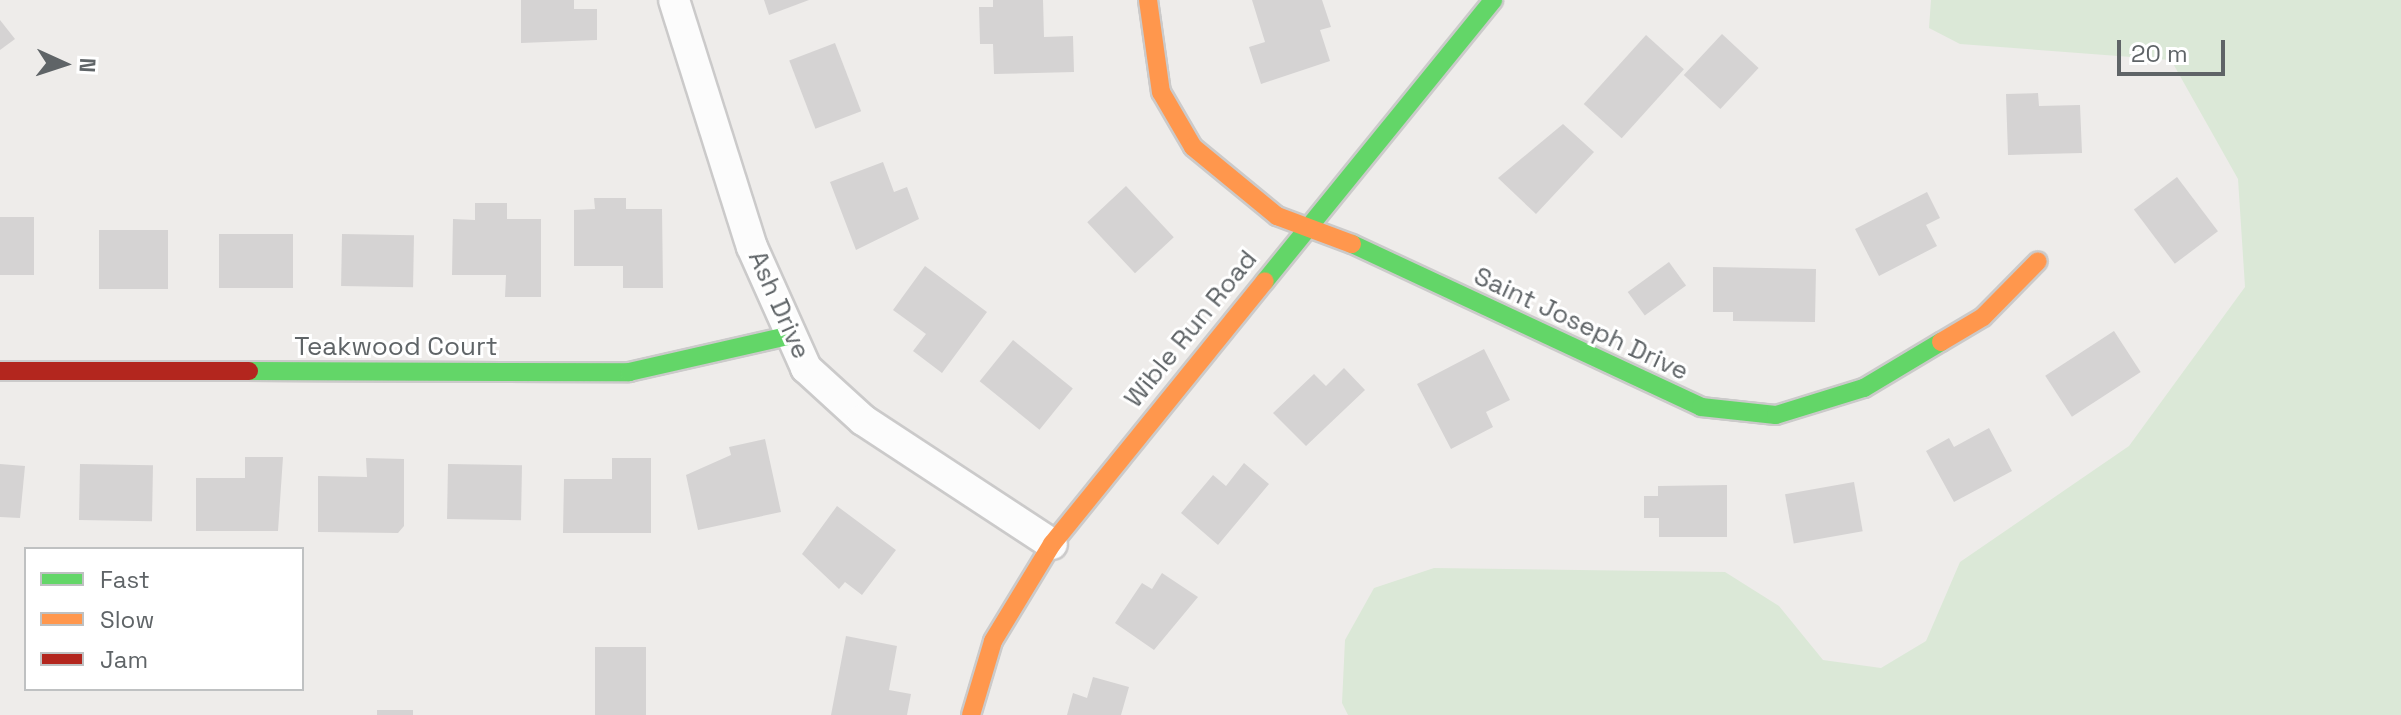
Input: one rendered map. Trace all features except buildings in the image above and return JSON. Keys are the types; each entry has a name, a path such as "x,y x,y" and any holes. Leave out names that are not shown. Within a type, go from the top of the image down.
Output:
{"street":[{"name":"Ash Drive","path":"674,0 700,101 787,336 806,368 863,420 1052,544"},
{"name":"Saint Joseph Drive","path":"1148,0 1157,78 1193,147 1239,190 1308,227 1668,396 1776,415 1864,388 1983,317 2038,261"},
{"name":"Wible Run Road","path":"971,715 993,641 1052,544 1493,0"},
{"name":"Teakwood Court","path":"0,371 629,372 787,336"}],"green space":[{"path":"1931,0 2401,0 2401,715 1348,715 1342,703 1345,640 1374,588 1434,568 1725,572 1779,606 1823,660 1881,668 1926,641 1960,562 2129,446 2245,287 2238,179 2171,60 1960,44 1929,28"}],"traffic: fast":[{"path":"1265,281 1493,0"},
{"path":"1352,244 1701,407 1776,415 1864,388 1941,342"},
{"path":"249,371 629,372 787,336"}],"traffic: slow":[{"path":"1148,0 1161,92 1193,147 1277,216 1352,244"},
{"path":"1941,342 1983,317 2038,261"},
{"path":"971,715 993,641 1052,544 1265,281"}],"traffic: jam":[{"path":"0,371 249,371"}]}
